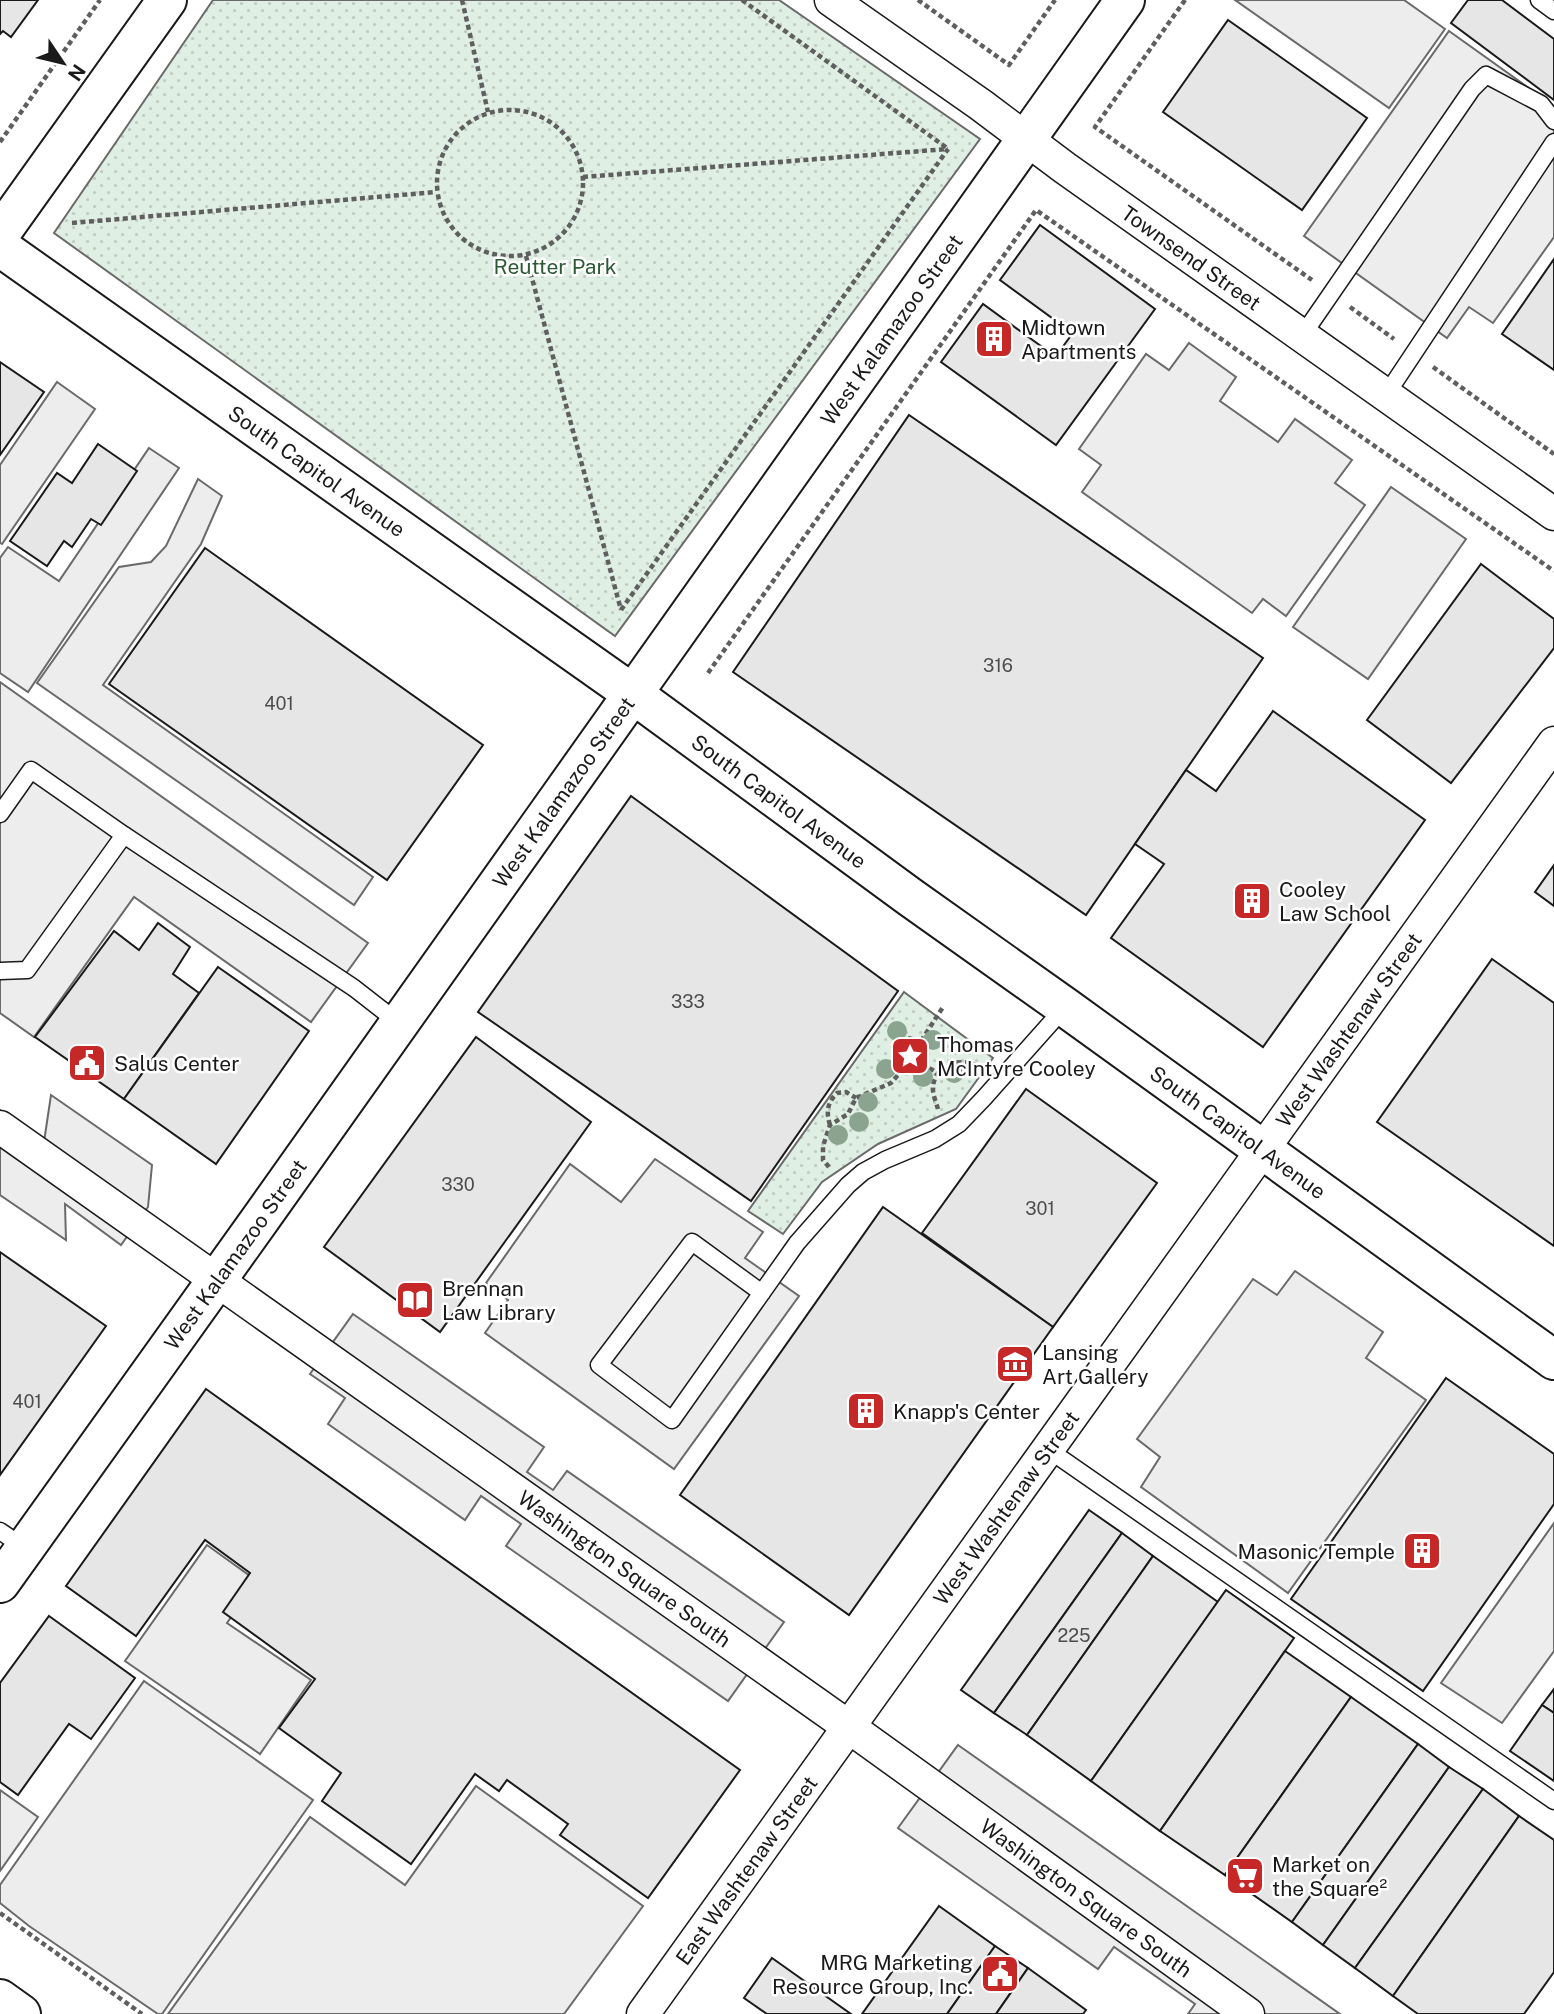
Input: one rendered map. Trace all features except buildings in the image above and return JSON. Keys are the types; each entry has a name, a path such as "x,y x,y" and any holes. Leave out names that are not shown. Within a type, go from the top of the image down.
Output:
{"street":[{"path":"0,234 167,0"},
{"name":"Townsend Street","path":"831,0 1554,514"},
{"name":"West Kalamazoo Street","path":"7,1559 217,1281 1125,0"},
{"name":"South Capitol Avenue","path":"0,247 633,694 910,897 1554,1360"},
{"name":"West Washtenaw Street","path":"849,1727 1554,743"},
{"name":"Washington Square South","path":"0,1127 849,1727 1248,2014"},
{"name":"East Washtenaw Street","path":"643,2014 849,1727"},
{"path":"0,1999 21,2014"}],"lane":[{"path":"1539,0 1554,11"},
{"path":"1302,336 1472,89 1486,75 1541,104 1554,121"},
{"path":"1386,395 1554,142"},
{"path":"0,814 31,770 354,988 400,1023"},
{"path":"0,971 27,970 124,835"},
{"path":"762,1293 692,1242 599,1365 673,1420 762,1293 797,1243 848,1185 863,1172 935,1139 959,1124 1065,1007"},
{"path":"1049,1450 1554,1801"}],"path":[{"path":"0,142 100,0"},
{"path":"462,0 488,112"},
{"path":"742,0 948,149"},
{"path":"918,0 1009,65 1055,0"},
{"path":"1095,127 1185,0"},
{"path":"510,109 531,112 551,122 567,137 578,156 583,177 582,198 574,218 562,235 545,248 526,256 501,257 477,250 457,236 443,216 436,192 437,166 447,143 465,124 488,112 510,109"},
{"path":"583,177 948,149"},
{"path":"526,256 621,610 948,149"},
{"path":"72,223 436,192"},
{"path":"708,673 1036,210 1554,572"},
{"path":"921,1041 943,1007"},
{"path":"908,1038 921,1041 926,1054 922,1064 914,1071 904,1068 895,1058 897,1047 908,1038"},
{"path":"938,1109 932,1088 938,1073 948,1064 958,1062 968,1061 982,1067"},
{"path":"922,1064 938,1073"},
{"path":"830,1125 848,1114 856,1098 891,1083 904,1068"},
{"path":"829,1167 823,1160 823,1146 830,1125 827,1114 830,1101 837,1093 846,1092 856,1098"},
{"path":"0,1913 142,2014"}],"green space":[{"name":"Reutter Park","path":"213,0 779,0 980,139 615,636 54,233"},
{"path":"904,992 993,1058 956,1109 878,1144 822,1182 783,1234 748,1211"}],"shaded area":[{"path":"1235,0 1404,0 1445,29 1389,108"},
{"path":"1449,31 1554,106 1554,237 1493,323 1469,307 1447,338 1304,236"},
{"path":"1189,343 1236,377 1220,401 1278,442 1295,419 1352,460 1335,483 1365,505 1286,616 1263,599 1252,613 1082,492 1101,465 1079,449 1146,354 1169,370"},
{"path":"57,382 95,409 2,544 0,465"},
{"path":"149,448 179,468 28,692 0,673 0,558 8,547 59,581"},
{"path":"198,479 222,496 201,544 103,685 373,877 354,905 37,683 119,567 151,562 166,546"},
{"path":"1391,487 1466,539 1368,679 1293,627"},
{"path":"0,682 368,943 311,1022 134,897 34,1037 0,1013"},
{"path":"51,1095 152,1165 148,1207 121,1245 65,1204 66,1240 0,1195 0,1110 44,1142"},
{"path":"655,1159 763,1232 745,1258 799,1296 674,1469 485,1333 508,1300 486,1283 570,1164 621,1202"},
{"path":"1295,1271 1383,1332 1366,1358 1426,1400 1288,1593 1141,1487 1160,1457 1137,1439 1253,1279 1277,1295"},
{"path":"353,1314 544,1447 527,1472 553,1490 567,1471 784,1622 728,1701 506,1546 521,1524 481,1496 465,1520 328,1424 345,1398 310,1374"},
{"path":"1554,1523 1554,1651 1502,1723 1441,1683"},
{"path":"207,1545 257,1581 227,1623 311,1680 260,1754 125,1661"},
{"path":"144,1681 313,1800 162,2014 158,2014 29,1926 0,1903 0,1885"},
{"path":"958,1745 1340,2014 1188,2014 1195,2004 1114,1947 1098,1969 898,1828"},
{"path":"476,1786 643,1906 564,2014 168,2014 310,1817 405,1885"},
{"path":"0,1790 38,1817 0,1871"}],"place":[{"name":"Midtown Apartments","path":"994,339"},
{"name":"Cooley Law School","path":"1252,901"},
{"name":"Thomas McIntyre Cooley","path":"910,1056"},
{"name":"Salus Center","path":"87,1063"},
{"name":"Brennan Law Library","path":"415,1300"},
{"name":"Lansing Art Gallery","path":"1015,1364"},
{"name":"Knapp's Center","path":"866,1411"},
{"name":"Masonic Temple","path":"1422,1551"},
{"name":"Market on the Square²","path":"1245,1876"},
{"name":"MRG Marketing Resource Group, Inc.","path":"1000,1974"}]}
